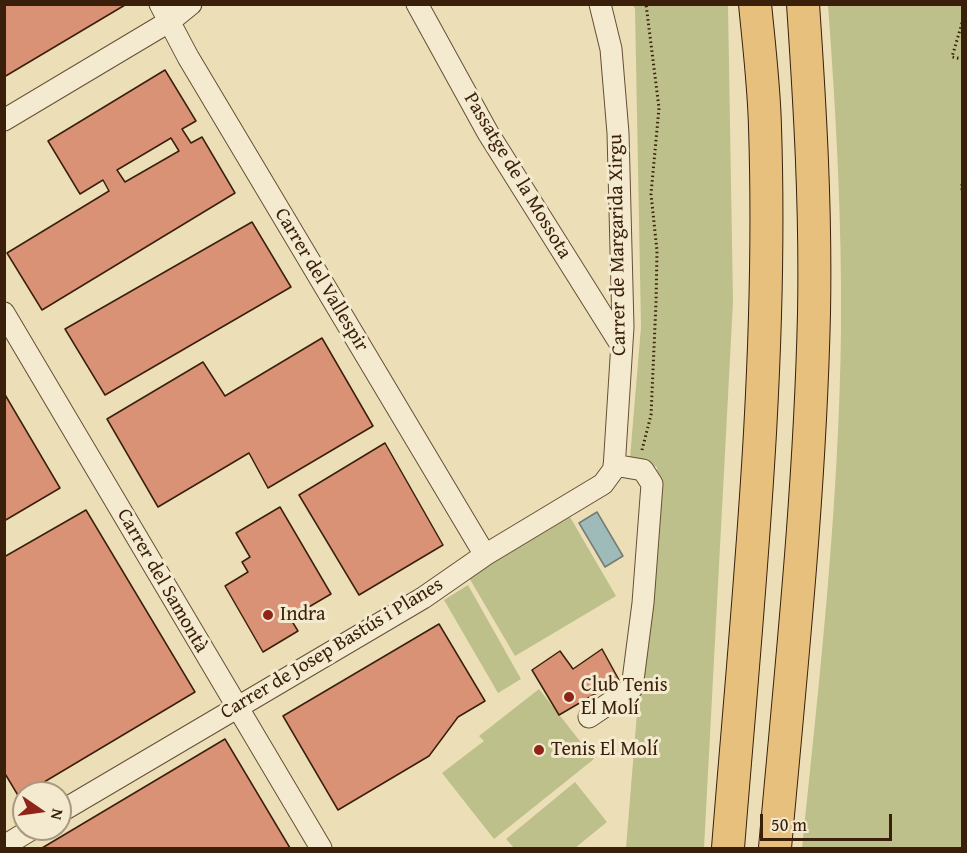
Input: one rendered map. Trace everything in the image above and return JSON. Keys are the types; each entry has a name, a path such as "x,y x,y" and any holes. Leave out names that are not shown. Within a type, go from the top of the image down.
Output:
{"highway":[{"path":"728,849 752,555 766,301 765,126 756,4"},
{"path":"775,849 802,554 814,313 813,210 803,4"}],"street":[{"name":"Passatge de la Mossota","path":"417,4 489,134 621,345"},
{"name":"Carrer de Margarida Xirgu","path":"600,4 611,50 618,133 621,345 614,465 603,484"},
{"path":"4,120 165,13 191,5"},
{"name":"Carrer del Vallespir","path":"165,13 188,57 485,555"},
{"name":"Carrer del Samontà","path":"4,313 321,849"},
{"path":"590,717 632,688 643,603 652,484 644,470 614,465"},
{"name":"Carrer de Josep Bastús i Planes","path":"72,805 236,706 423,598 485,555 603,484"}],"path":[{"path":"637,469 651,415 656,303 657,251 651,194 657,146 659,87 646,4"},
{"path":"963,23 952,57 963,59"},
{"path":"962,192 963,184"}],"green space":[{"path":"633,5 728,5 733,302 704,848 626,848 657,467 630,458 641,327 635,9"},
{"path":"828,5 962,5 962,848 802,848 828,589 837,460 841,289 836,127"},
{"path":"570,517 616,596 515,656 468,576"},
{"path":"468,585 521,679 498,693 444,600"},
{"name":"Tenis El Molí","path":"539,689 594,759 494,839 442,773 484,741 479,736"},
{"path":"575,782 607,822 575,848 514,848 506,839"}],"water":[{"path":"597,512 623,556 605,567 579,523"}],"building":[{"path":"4,4 125,4 125,5 4,77"},
{"path":"165,70 196,121 182,129 191,143 202,137 235,193 42,310 7,253 109,191 103,180 80,194 48,141","holes":["171,138 179,151 125,182 117,170"]},
{"path":"252,222 291,287 105,395 65,329"},
{"path":"322,338 373,426 268,488 249,453 158,507 107,419 203,362 225,396"},
{"path":"4,393 60,488 4,521"},
{"path":"385,443 443,545 359,595 299,495"},
{"path":"280,507 331,594 290,618 298,631 263,652 225,586 248,572 242,562 250,557 236,533"},
{"path":"86,510 195,692 46,781 12,781 12,785 4,772 4,557"},
{"path":"439,624 485,701 458,717 429,756 338,810 283,716"},
{"name":"Club Tenis El Molí","path":"602,649 619,680 559,715 532,670 560,651 573,669"},
{"path":"225,739 290,848 42,848 54,841 72,841 72,830"}],"place":[{"name":"Indra","path":"268,615"},
{"name":"Club Tenis El Molí","path":"569,697"},
{"name":"Tenis El Molí","path":"539,750"}]}
